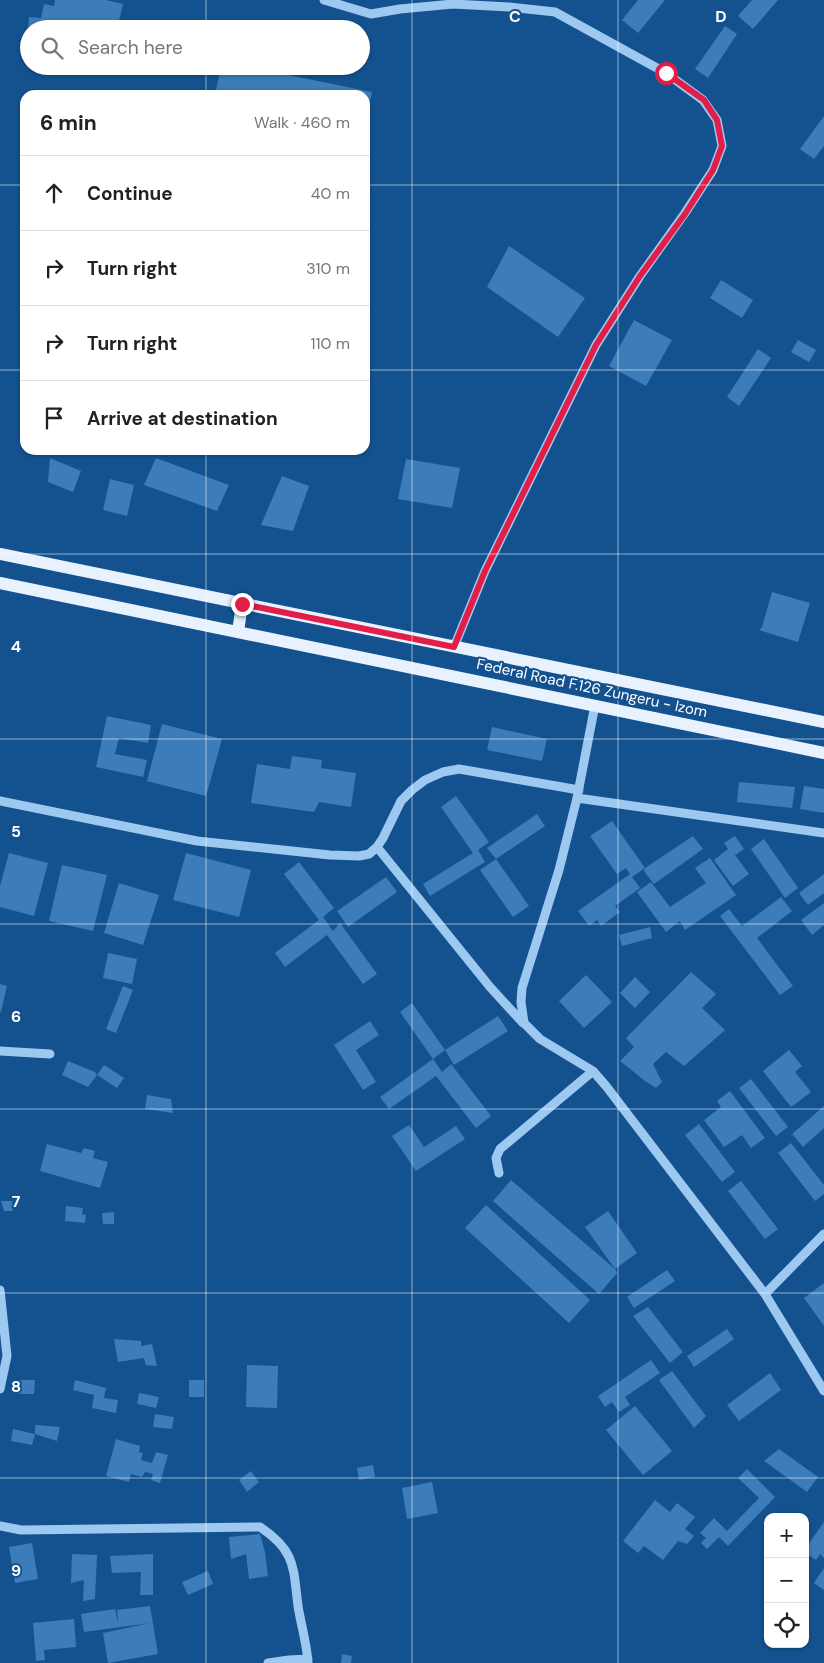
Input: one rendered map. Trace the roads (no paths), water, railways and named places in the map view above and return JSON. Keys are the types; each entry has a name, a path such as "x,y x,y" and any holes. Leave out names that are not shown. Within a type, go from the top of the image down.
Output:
{"main road":[{"name":"Federal Road F.126 Zungeru - Izom","path":"0,554 824,722"},
{"name":"Federal Road F.126 Zungeru - Izom","path":"0,583 824,753"},
{"path":"238,632 242,604"}],"street":[{"path":"324,0 371,14 400,8 453,4 555,12 666,73 704,100 717,120 722,146 713,170 685,214 640,276 596,345 485,571 454,647"},
{"path":"524,1023 521,1002 522,988 559,870 578,794 595,705"},
{"path":"0,801 197,841 330,855 359,856 369,854 377,848 384,838 401,801 412,790 425,780 443,772 459,769 578,794 824,833"},
{"path":"377,848 490,987 524,1023 540,1039 593,1071 606,1086 765,1294 824,1391"},
{"path":"0,1051 50,1054"},
{"path":"499,1173 496,1158 500,1148 593,1071"},
{"path":"765,1294 824,1234"},
{"path":"0,1290 7,1356 0,1389"},
{"path":"0,1526 22,1530 260,1527 275,1537 287,1552 295,1574 298,1606 308,1661 289,1660 268,1663"}]}
